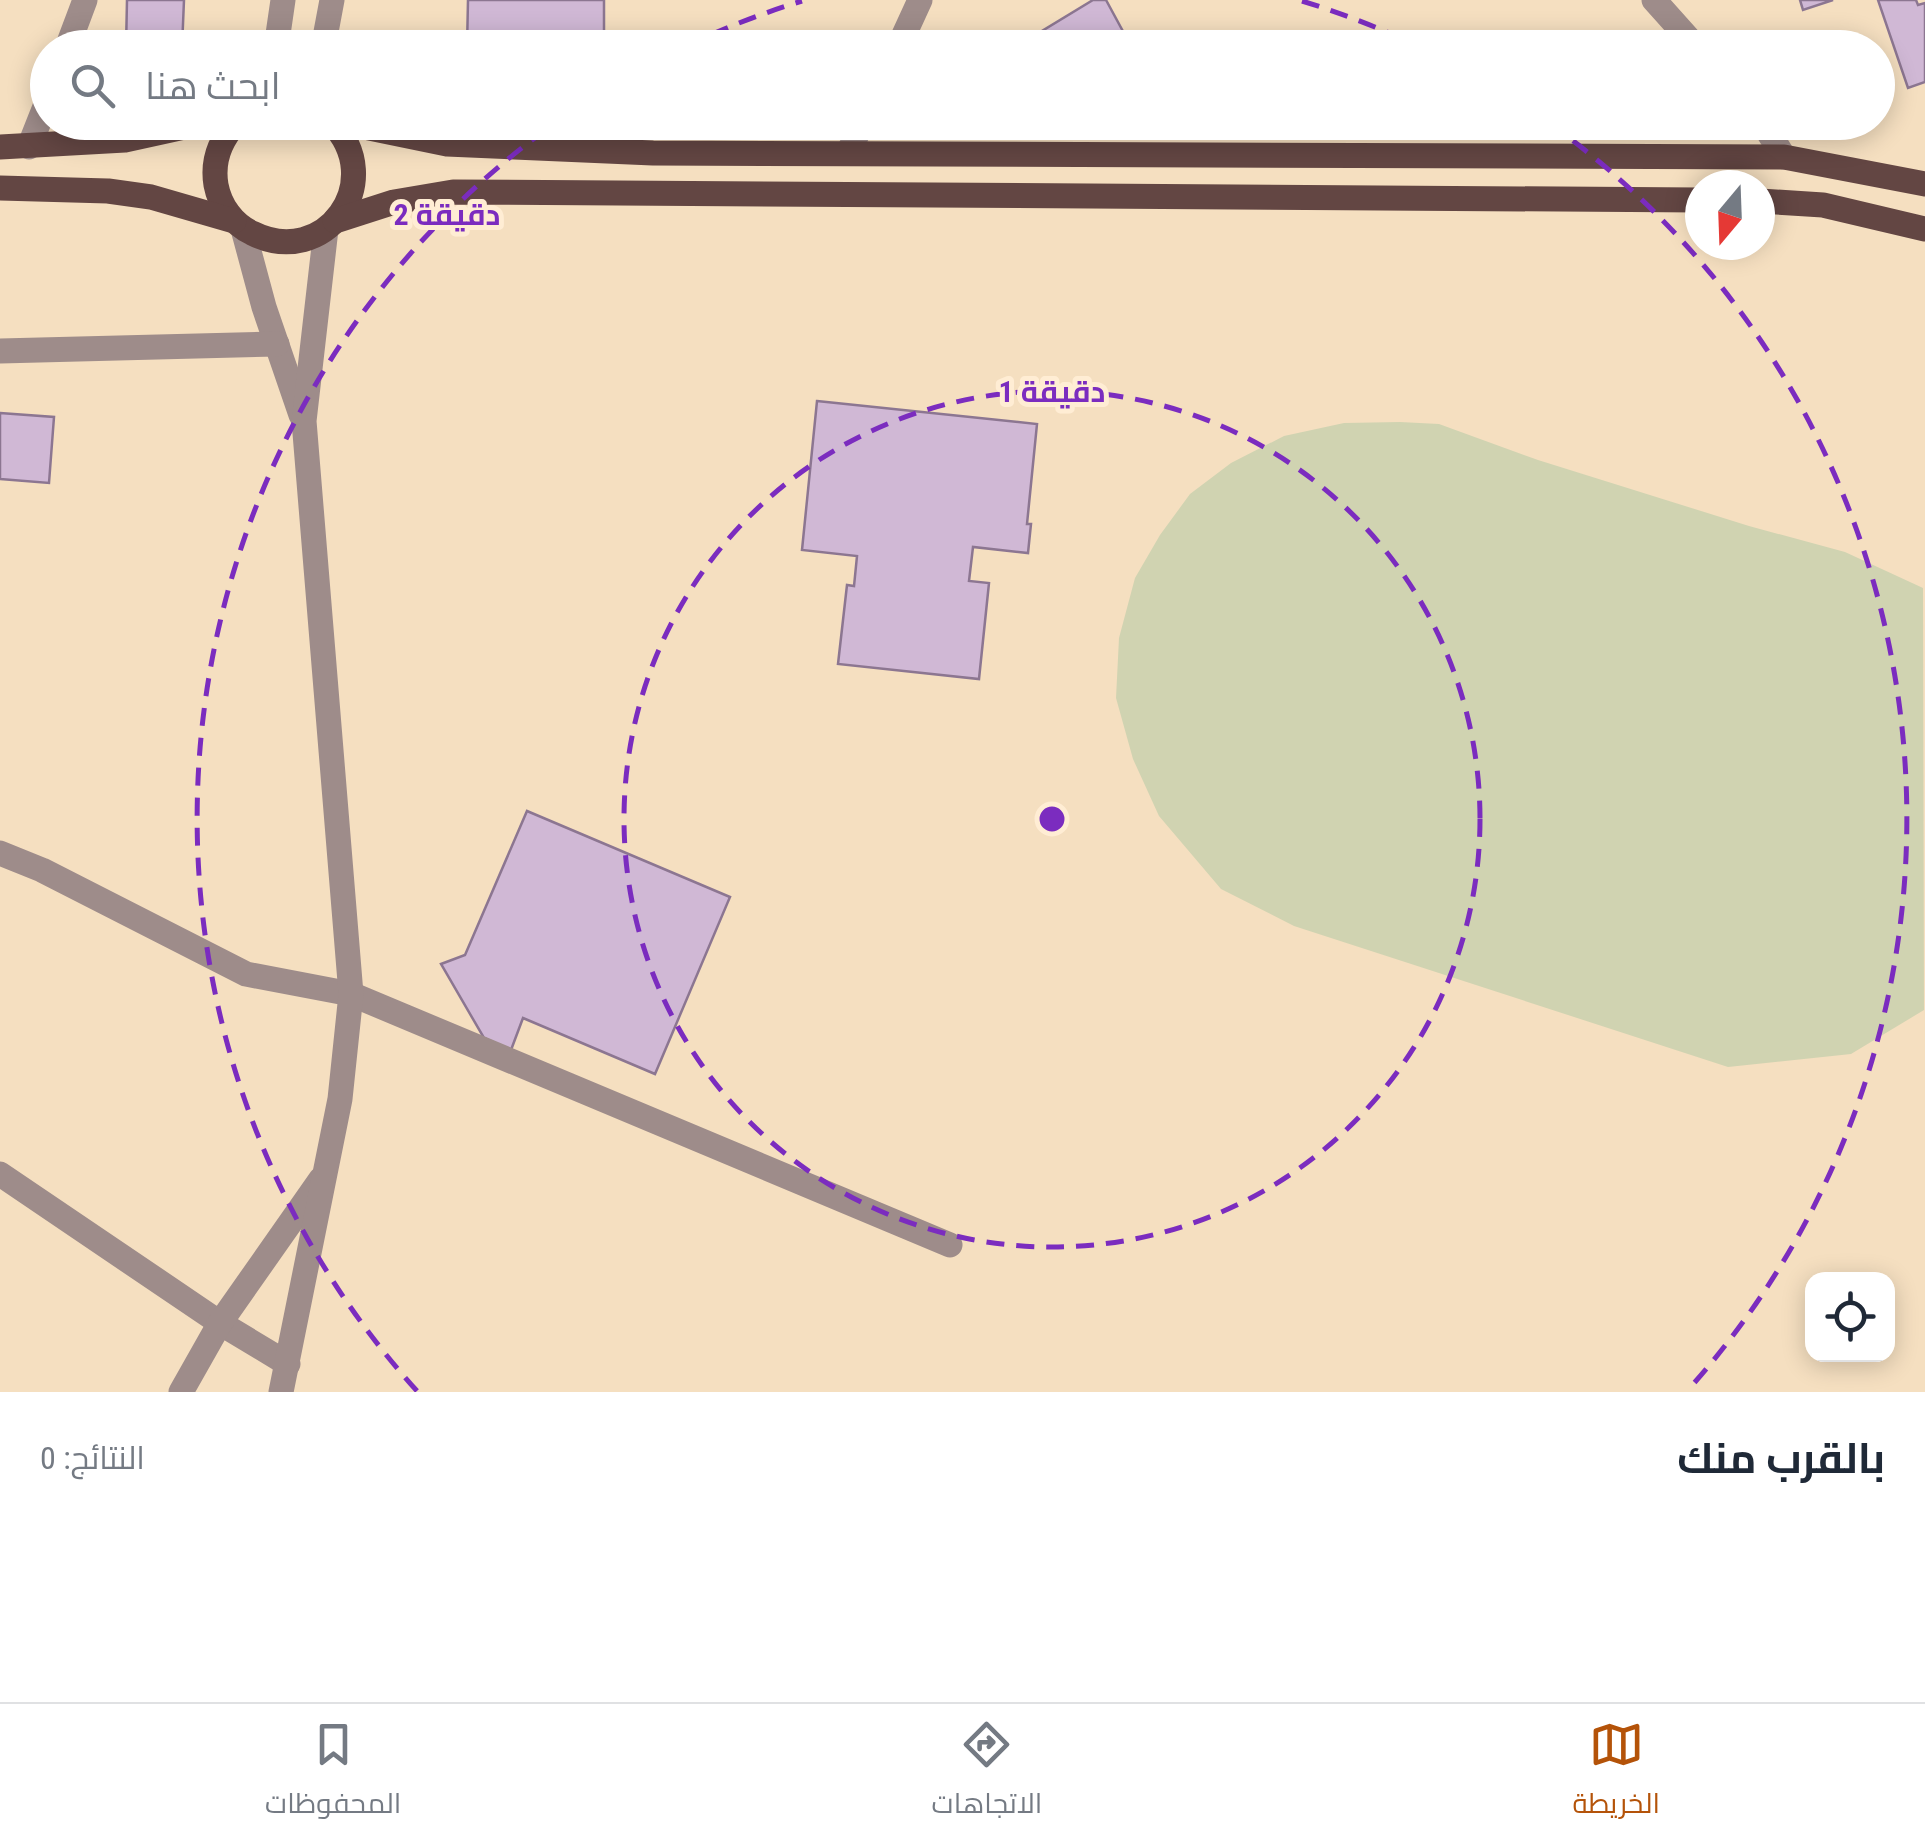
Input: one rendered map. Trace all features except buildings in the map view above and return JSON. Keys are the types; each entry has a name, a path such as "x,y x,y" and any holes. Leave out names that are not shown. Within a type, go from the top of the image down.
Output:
{"main road":[{"path":"0,147 124,140"},
{"path":"223,140 215,166 219,196 238,225"},
{"path":"331,225 351,193 354,177 344,140"},
{"path":"423,140 499,148 848,153 1784,157 1925,184"},
{"path":"0,188 108,191 151,197 238,225 262,239 284,243 306,240 331,225 394,202 454,192 1685,200"},
{"path":"1775,202 1823,206 1925,230"}],"street":[{"path":"74,30 85,0"},
{"path":"279,30 283,0"},
{"path":"326,30 332,0"},
{"path":"906,30 920,0"},
{"path":"1654,0 1681,30"},
{"path":"29,147 32,140"},
{"path":"848,153 854,140"},
{"path":"1773,140 1784,157"},
{"path":"238,225 304,421"},
{"path":"281,1392 340,1098 351,994 304,421 331,225"},
{"path":"0,350 277,344"},
{"path":"0,853 42,870 246,974 351,994 950,1245"},
{"path":"180,1392 220,1323 326,1172"},
{"path":"0,1174 220,1323 288,1364"}],"green space":[{"path":"1344,423 1439,424 1538,460 1845,552 1923,588 1924,1010 1851,1054 1728,1067 1294,926 1221,889 1159,816 1133,759 1116,698 1119,638 1135,578 1190,494 1231,463 1284,436"}]}
